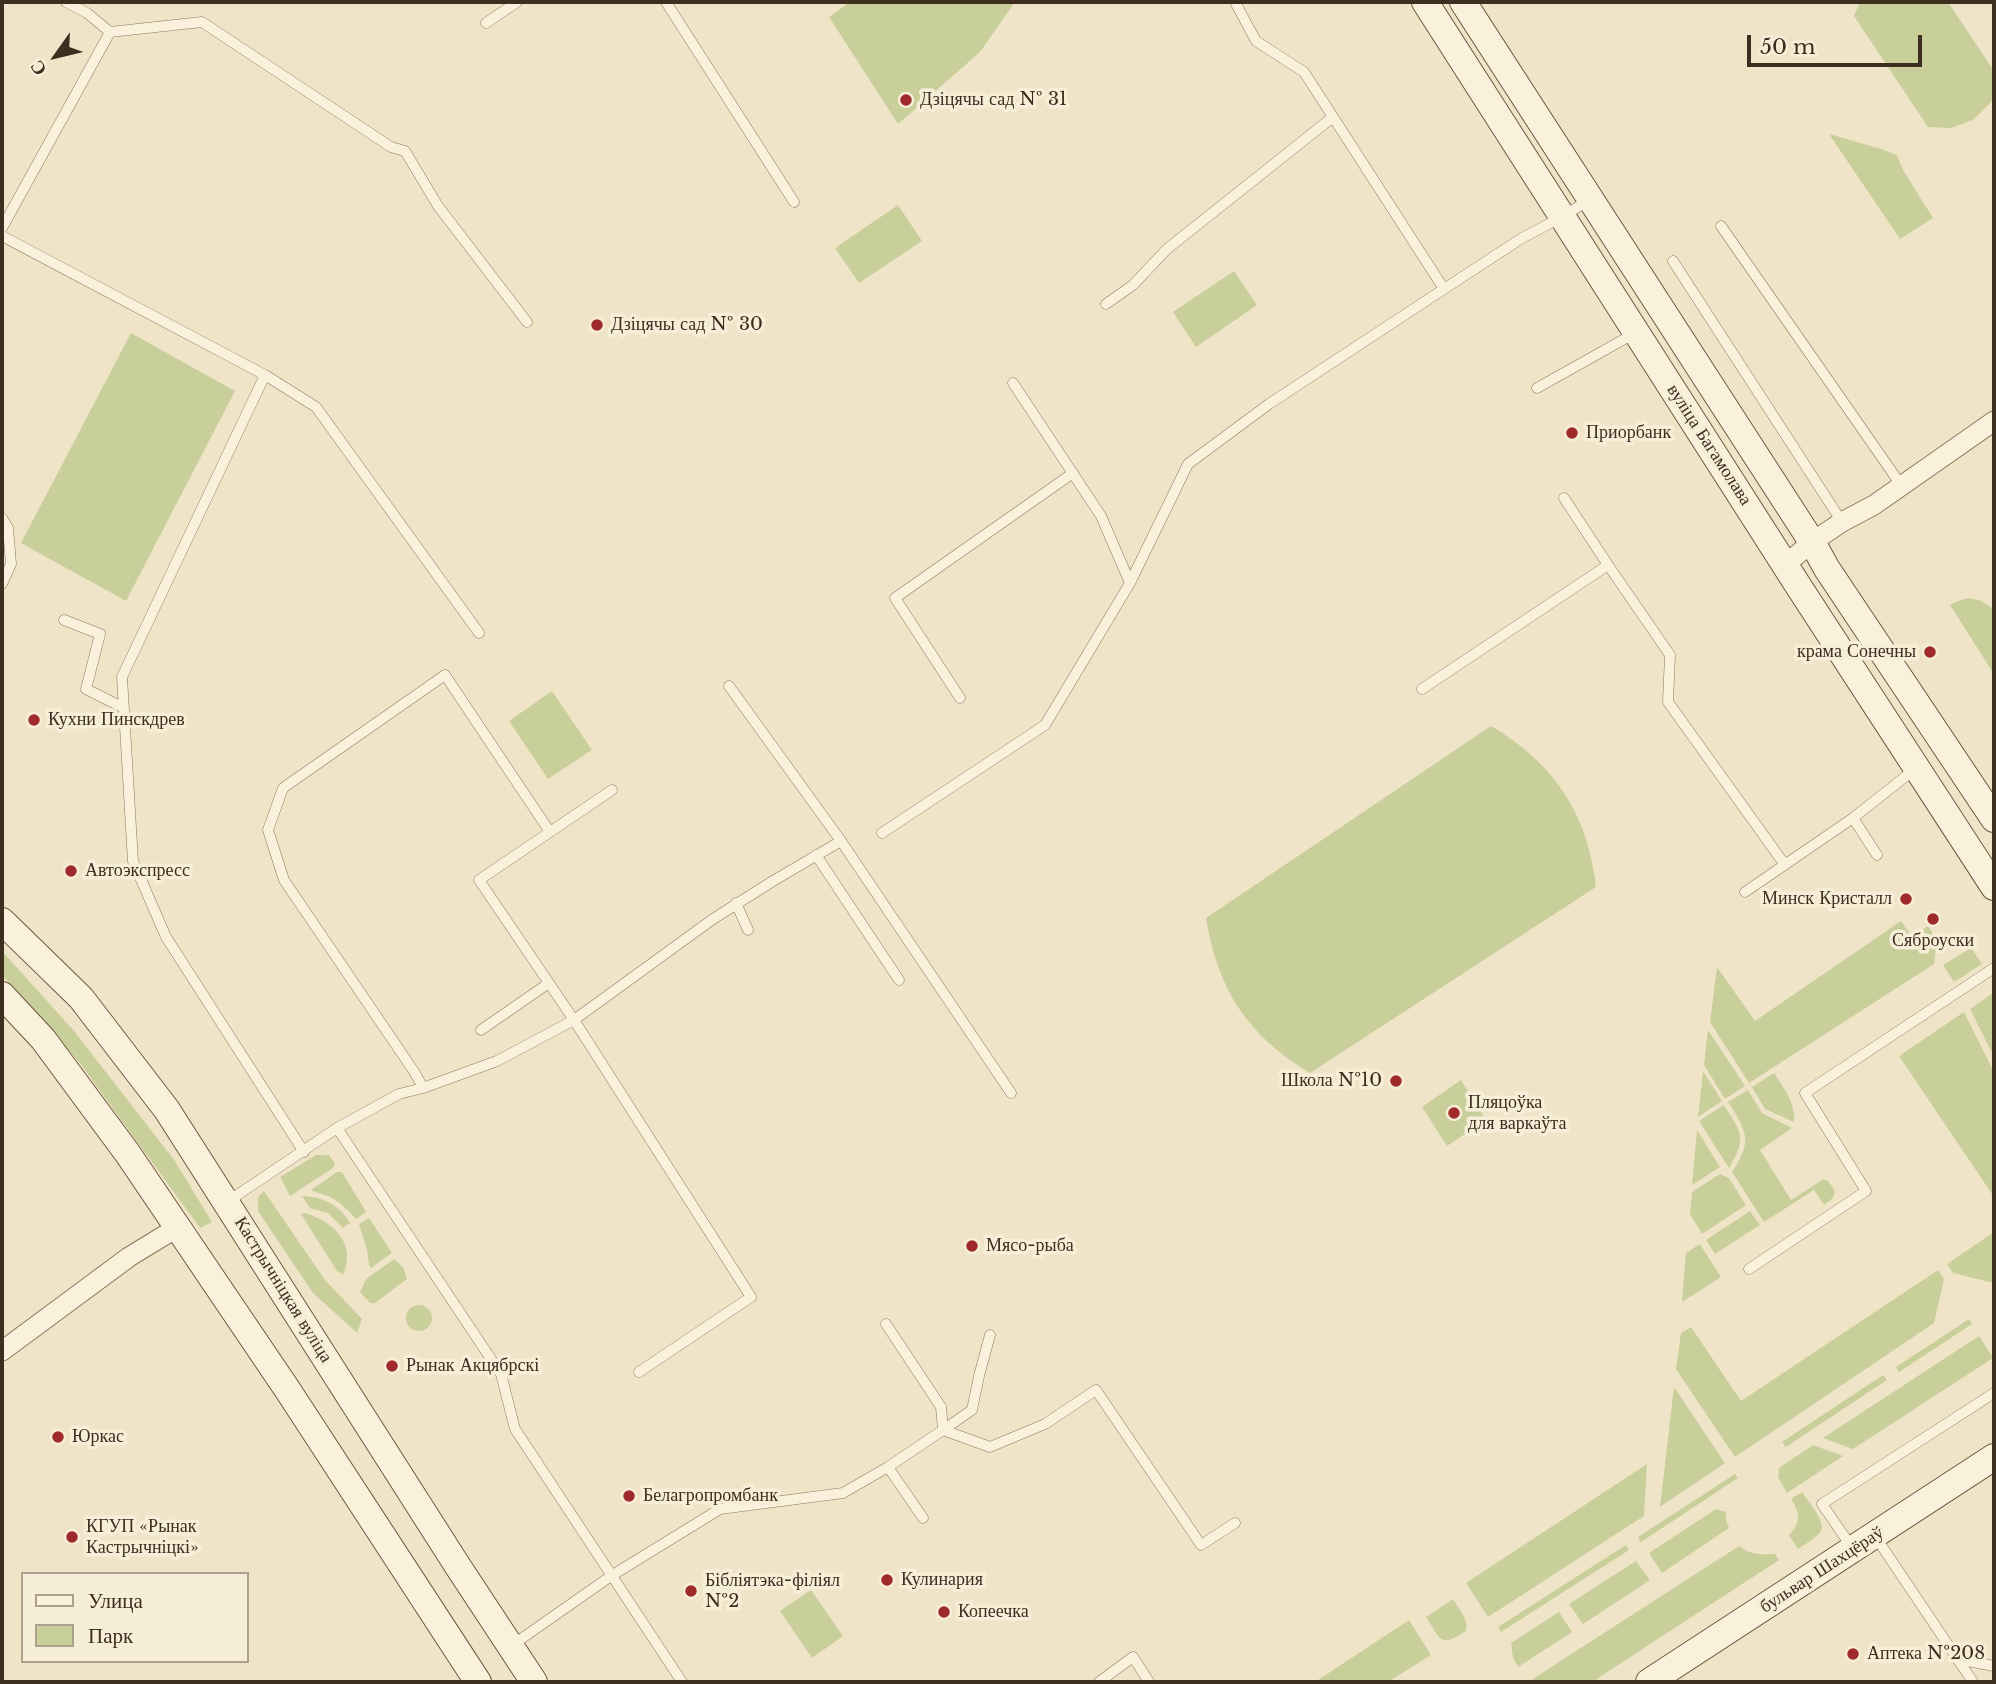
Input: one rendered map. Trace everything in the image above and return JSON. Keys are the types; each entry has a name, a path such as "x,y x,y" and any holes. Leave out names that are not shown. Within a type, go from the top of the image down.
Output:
{"main road":[{"name":"вуліца Багамолава","path":"1425,2 1994,887"},
{"name":"вуліца Багамолава","path":"1463,2 1827,569 1986,798 1994,819"},
{"name":"Кастрычніцкая вуліца","path":"2,921 81,998 167,1110 534,1682"},
{"path":"2,995 43,1039 128,1154 289,1392 478,1682"},
{"name":"бульвар Шахцёраў","path":"1649,1682 1994,1457"}],"street":[{"path":"1785,565 1812,542 1874,505 1994,421"},
{"path":"2,1352 128,1256 178,1227"}],"lane":[{"path":"66,2 87,13 110,32 202,22 391,147 405,151 438,206 527,322"},
{"path":"486,23 517,2"},
{"path":"666,2 794,202"},
{"path":"1235,2 1256,41 1304,72 1444,289"},
{"path":"2,228 110,32"},
{"path":"1106,304 1133,285 1167,249 1333,117"},
{"path":"881,833 1045,725 1130,583 1188,464 1269,404 1444,289 1590,200"},
{"path":"1721,226 1901,485"},
{"path":"2,236 265,375 316,407 479,633"},
{"path":"1673,261 1842,522"},
{"path":"1537,388 1637,332"},
{"path":"265,375 122,677 133,861 166,937 304,1152"},
{"path":"1013,383 1101,516 1130,583"},
{"path":"960,698 895,598 1073,473"},
{"path":"1564,498 1670,655 1668,702 1785,864"},
{"path":"2,518 8,528 11,564 2,584"},
{"path":"1422,690 1608,565"},
{"path":"64,620 100,634 86,689 124,708"},
{"path":"423,1088 284,880 268,830 283,789 445,675 550,832"},
{"path":"729,686 841,841 1011,1093"},
{"path":"1745,892 1853,818 1916,768"},
{"path":"612,790 479,880 574,1020 751,1297 639,1372"},
{"path":"1853,818 1877,855"},
{"path":"227,1202 337,1128 399,1094 497,1061 574,1020 736,903 841,841"},
{"path":"816,855 899,980"},
{"path":"736,903 748,930"},
{"path":"1749,1269 1866,1191 1805,1093 1994,968"},
{"path":"481,1030 549,983"},
{"path":"337,1128 501,1374 515,1429 682,1682"},
{"path":"886,1324 941,1407 943,1430"},
{"path":"510,1646 611,1576 720,1509 843,1493 888,1467 972,1410 990,1335"},
{"path":"943,1430 990,1447 1045,1424 1096,1390 1201,1545 1234,1523"},
{"path":"1973,1682 1864,1543 1822,1504 1994,1392"},
{"path":"888,1467 923,1518"},
{"path":"1098,1682 1133,1657 1149,1682"},
{"path":"1957,1659 1994,1666"}],"green space":[{"name":"Дзіцячы сад № 31","path":"850,2 1015,2 980,52 898,124 829,17"},
{"path":"1860,2 1948,2 1994,71 1994,93 1991,102 1973,120 1951,128 1928,127 1854,16"},
{"path":"1829,134 1897,155 1903,170 1933,218 1900,239"},
{"path":"898,205 922,241 859,283 835,248"},
{"path":"1234,271 1257,305 1196,347 1173,312"},
{"path":"131,333 235,391 126,601 21,543"},
{"path":"1968,598 1979,600 1994,609 1992,671 1950,605"},
{"path":"552,691 592,750 548,779 509,721"},
{"path":"1491,726 1533,756 1564,793 1585,836 1596,887 1310,1073 1269,1043 1239,1008 1218,967 1206,918"},
{"path":"1901,921 1912,937 1928,926 1937,940 1934,964 1749,1083 1710,1022 1717,967 1755,1021"},
{"path":"1971,948 1982,964 1954,982 1943,965"},
{"path":"2,951 74,1031 175,1161 212,1222 200,1228 79,1062 2,975"},
{"path":"1994,994 1994,1057 1970,1009"},
{"path":"1964,1012 1994,1072 1994,1197 1899,1056"},
{"path":"1708,1030 1745,1086 1725,1099 1704,1065"},
{"path":"1703,1071 1722,1101 1698,1117"},
{"path":"1774,1073 1791,1102 1794,1122 1765,1109 1752,1087"},
{"name":"Пляцоўка для варкаўта","path":"1461,1080 1486,1120 1447,1146 1422,1107"},
{"path":"1748,1090 1762,1113 1792,1128 1760,1150 1791,1200 1822,1180 1827,1180 1834,1194 1824,1205 1814,1190 1764,1222 1732,1172 1743,1152 1745,1137 1740,1121 1728,1102"},
{"path":"1724,1105 1740,1135 1739,1149 1729,1168 1699,1121"},
{"path":"1697,1130 1720,1167 1692,1185"},
{"path":"316,1155 329,1155 335,1164 333,1168 290,1196 280,1177"},
{"path":"337,1172 342,1172 366,1212 356,1219 336,1200 311,1190"},
{"path":"1720,1174 1729,1178 1746,1205 1702,1234 1690,1214 1692,1192"},
{"path":"264,1191 325,1280 362,1319 357,1333 313,1293 258,1211 258,1197"},
{"path":"302,1196 330,1203 341,1211 350,1223 343,1228 328,1213 310,1208"},
{"path":"1750,1211 1760,1225 1715,1254 1706,1240"},
{"path":"305,1213 333,1228 345,1243 347,1263 343,1275 337,1271 301,1214"},
{"path":"369,1218 392,1253 371,1268 359,1224"},
{"path":"1994,1232 1994,1283 1953,1273 1947,1264"},
{"path":"1700,1244 1721,1277 1682,1302 1686,1253"},
{"path":"394,1259 403,1267 407,1279 375,1303 370,1303 360,1292 366,1279"},
{"path":"1938,1270 1944,1279 1934,1323 1735,1457 1676,1369 1681,1333 1691,1327 1741,1401"},
{"path":"419,1305 428,1309 432,1318 428,1327 419,1331 410,1327 406,1318 410,1309"},
{"path":"1969,1319 1972,1324 1899,1372 1896,1367"},
{"path":"1979,1336 1993,1358 1853,1449 1823,1438"},
{"path":"1883,1375 1887,1380 1786,1447 1782,1442"},
{"path":"1674,1387 1725,1463 1660,1507"},
{"path":"1813,1445 1843,1456 1787,1493 1778,1477 1779,1468"},
{"path":"1647,1464 1644,1516 1488,1617 1466,1583"},
{"path":"1735,1474 1738,1478 1641,1542 1638,1537"},
{"path":"1802,1492 1816,1512 1822,1527 1817,1536 1798,1549 1789,1535 1798,1518 1791,1499"},
{"path":"1716,1509 1726,1512 1729,1528 1662,1573 1649,1553"},
{"path":"1626,1545 1629,1550 1501,1632 1498,1627"},
{"path":"1739,1546 1756,1554 1775,1554 1779,1560 1592,1682 1528,1682"},
{"path":"1636,1561 1650,1580 1583,1624 1569,1604"},
{"path":"811,1590 843,1636 812,1658 780,1611"},
{"path":"1453,1599 1467,1627 1466,1631 1446,1640 1439,1636 1426,1617"},
{"path":"1559,1612 1572,1632 1518,1667 1513,1658 1511,1643"},
{"path":"1409,1620 1431,1655 1388,1682 1315,1682"}],"place":[{"name":"Дзіцячы сад № 31","path":"906,100"},
{"name":"Дзіцячы сад № 30","path":"597,325"},
{"name":"Приорбанк","path":"1572,433"},
{"name":"крама Сонечны","path":"1930,652"},
{"name":"Кухни Пинскдрев","path":"34,720"},
{"name":"Автоэкспресс","path":"71,871"},
{"name":"Минск Кристалл","path":"1906,899"},
{"name":"Сяброуски","path":"1933,919"},
{"name":"Школа №10","path":"1396,1081"},
{"name":"Пляцоўка для варкаўта","path":"1454,1113"},
{"name":"Мясо-рыба","path":"972,1246"},
{"name":"Рынак Акцябрскі","path":"392,1366"},
{"name":"Юркас","path":"58,1437"},
{"name":"Белагропромбанк","path":"629,1496"},
{"name":"КГУП «Рынак Кастрычніцкі»","path":"72,1537"},
{"name":"Кулинария","path":"887,1580"},
{"name":"Бібліятэка-філіял №2","path":"691,1591"},
{"name":"Копеечка","path":"944,1612"},
{"name":"Аптека №208","path":"1853,1654"}]}
